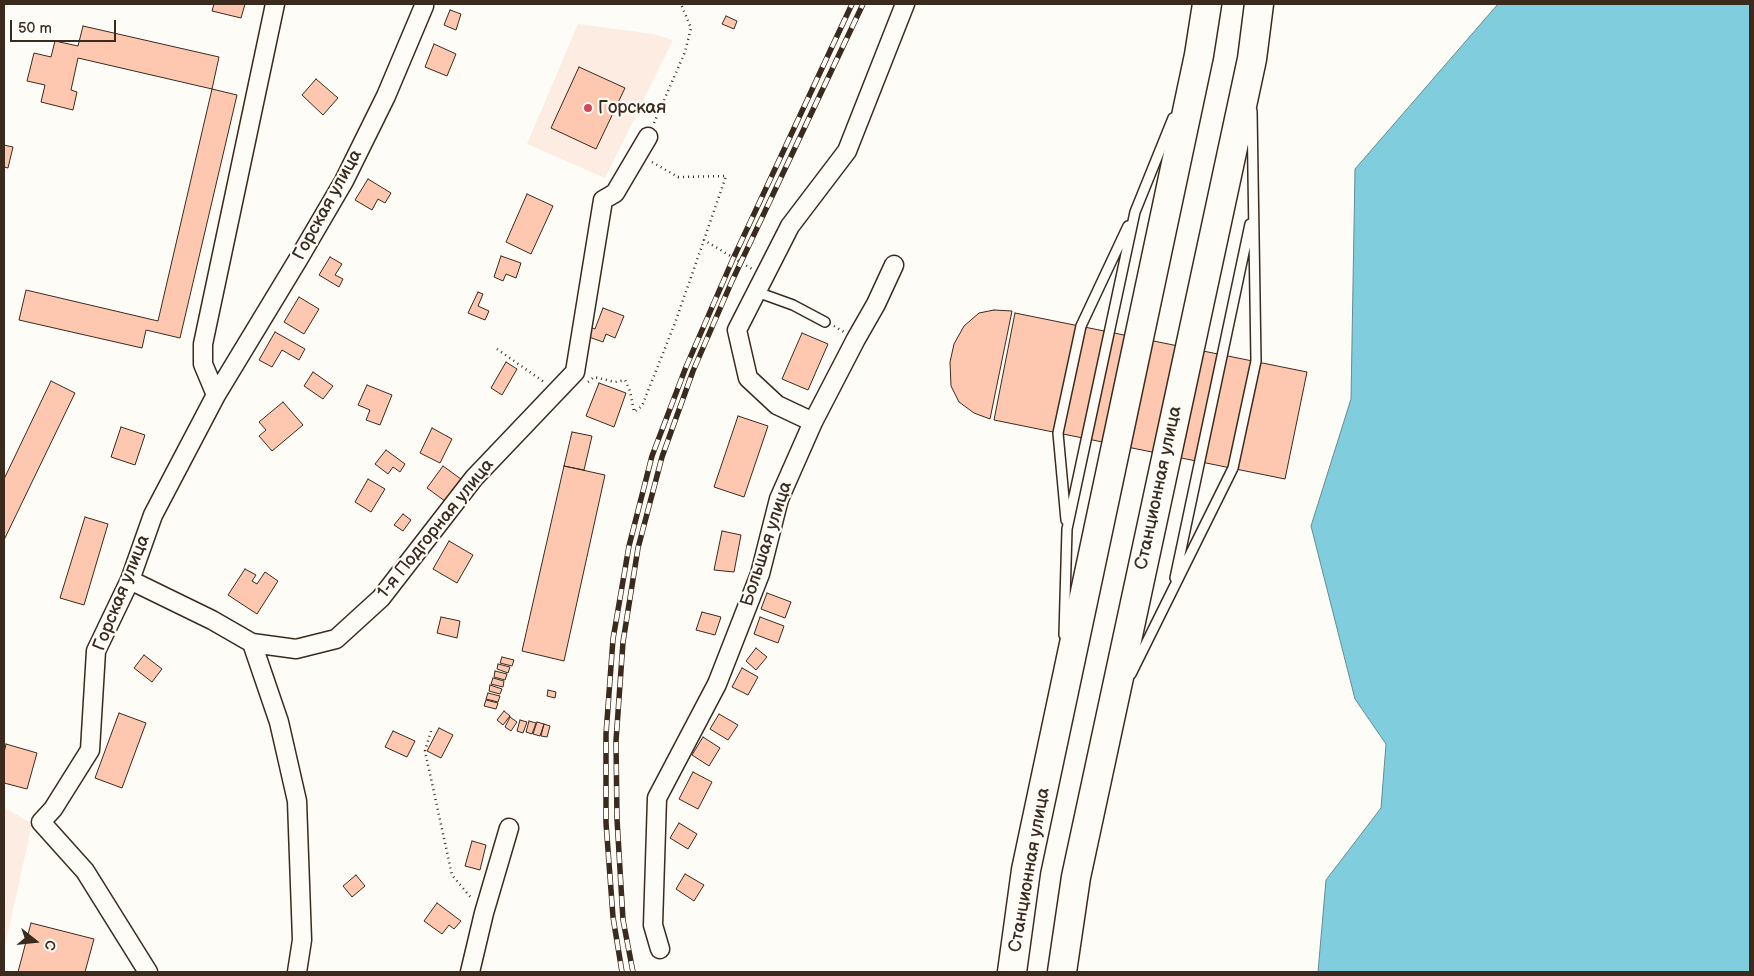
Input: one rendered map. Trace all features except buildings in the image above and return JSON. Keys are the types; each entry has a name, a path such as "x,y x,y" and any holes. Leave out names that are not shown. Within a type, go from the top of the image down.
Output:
{"main road":[{"name":"Станционная улица","path":"1012,972 1026,870 1199,55 1207,4"},
{"name":"Станционная улица","path":"1062,972 1076,877 1252,59 1259,4"}],"street":[{"path":"216,395 203,364 203,344 275,4"},
{"path":"813,422 777,405 748,378 737,330 790,226 847,151 905,4"},
{"name":"Горская улица","path":"148,972 85,871 41,822 53,809 90,750 96,651 130,580 153,515 216,395 300,258 344,181 386,96 424,6"},
{"name":"1-я Подгорная улица","path":"130,580 212,620 252,643 296,648 336,639 381,598 474,478 576,372 604,200 615,193 648,137"},
{"name":"Большая улица","path":"660,949 653,926 658,798 717,684 760,574 779,498 813,422 876,304 894,264"},
{"path":"252,643 278,722 297,801 302,940 296,972"},
{"path":"470,972 484,913 509,828"}],"lane":[{"path":"1180,101 1199,55"},
{"path":"1112,712 1233,468 1256,361 1252,59"},
{"path":"1062,704 1067,529 1058,433 1081,326 1135,212 1176,111"},
{"path":"1172,590 1254,206"},
{"path":"1067,529 1135,212"},
{"path":"757,292 793,305 826,322"}],"path":[{"path":"587,384 594,377 615,382 625,380 630,390 634,412 642,406 675,324 726,176 678,177 651,162 648,137 685,52 691,28 681,4"},
{"path":"704,240 753,270 748,286 757,292"},
{"path":"497,349 547,383 560,387"},
{"path":"431,731 425,751 452,874 484,913"}],"shaded area":[{"path":"578,24 654,34 673,40 605,178 527,144"},
{"path":"4,807 32,824 4,950"}],"water":[{"path":"1498,4 1750,4 1750,972 1318,972 1326,880 1381,808 1386,744 1355,699 1311,526 1351,399 1355,169"}],"railway":[{"path":"622,972 613,917 606,823 606,734 613,639 629,546 652,456 686,367 733,259 852,4"},
{"path":"633,972 623,920 617,819 616,741 623,642 638,548 662,457 693,371 732,281 863,4"}],"place":[{"name":"Горская","path":"588,108"}]}
